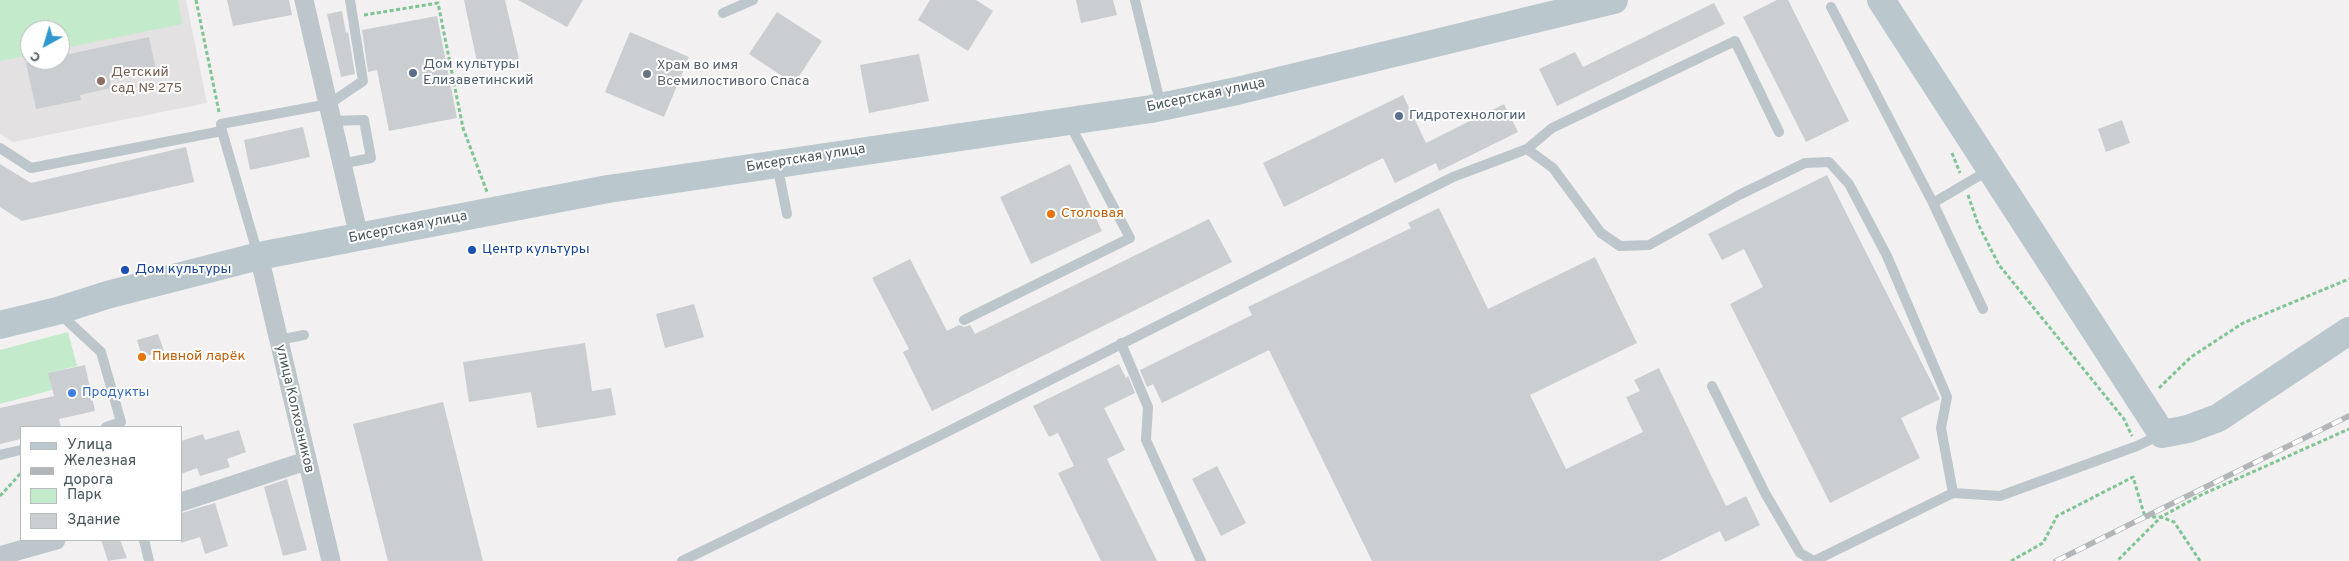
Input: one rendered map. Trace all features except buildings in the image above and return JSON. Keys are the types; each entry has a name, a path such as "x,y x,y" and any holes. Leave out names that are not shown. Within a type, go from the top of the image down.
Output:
{"main road":[{"name":"Бисертская улица","path":"0,325 259,256 608,189 1161,106 1237,91 1559,6 1614,0"},
{"path":"1881,0 1990,170 2134,411 2162,434 2188,429 2218,418 2349,331"}],"street":[{"path":"304,0 359,237"},
{"name":"улица Колхозников","path":"259,256 331,561"},
{"path":"182,502 306,461"},
{"path":"3,555 52,541"}],"lane":[{"path":"331,112 362,81 350,0"},
{"path":"723,13 753,0"},
{"path":"1135,0 1161,106"},
{"path":"1831,7 1933,203 1983,309"},
{"path":"682,561 935,438 1453,177 1527,149 1552,128 1735,41 1779,132"},
{"path":"0,148 31,168 222,128 331,112 364,120 371,158 341,164"},
{"path":"964,320 1130,238 1068,120"},
{"path":"222,128 259,256"},
{"path":"1527,149 1553,168 1601,233 1620,246 1649,245 1739,194 1805,163 1829,162 1849,184 1887,256 1947,396 1941,428 1953,493"},
{"path":"777,163 787,214"},
{"path":"1933,203 1990,170"},
{"path":"57,311 101,352 121,422 109,426"},
{"path":"278,340 304,336"},
{"path":"1121,343 1148,407 1146,440 1201,561"},
{"path":"1712,386 1765,493 1800,553 1814,561 1953,493 2000,496 2136,446 2162,434"},
{"path":"0,455 20,450"},
{"path":"144,541 149,561"}],"path":[{"path":"196,0 222,128"},
{"path":"360,8 361,15 438,2 463,128 494,211"},
{"path":"1951,151 1965,184 1978,224 1999,265 2134,411 2136,446"},
{"path":"2134,411 2191,357 2244,324 2349,279"},
{"path":"2117,561 2162,517 2201,495 2349,429"},
{"path":"0,496 20,474"},
{"path":"2011,561 2043,543 2057,516 2134,478 2145,517 2162,517 2174,522 2200,561"}],"shaded area":[{"name":"Детский сад № 275","path":"0,0 186,0 207,103 13,142 0,134"}],"green space":[{"path":"0,0 178,0 182,24 70,47 70,20 20,20 20,57 0,61"},
{"path":"68,332 77,366 49,373 52,390 0,404 0,350"}],"railway":[{"path":"2056,561 2349,416"}],"place":[{"name":"Дом культуры Елизаветинский","path":"413,73"},
{"name":"Храм во имя Всемилостивого Спаса","path":"647,74"},
{"name":"Детский сад № 275","path":"101,81"},
{"name":"Гидротехнологии","path":"1399,116"},
{"name":"Столовая","path":"1051,214"},
{"name":"Центр культуры","path":"472,250"},
{"name":"Дом культуры","path":"125,270"},
{"name":"Пивной ларёк","path":"142,357"},
{"name":"Продукты","path":"72,393"}]}
